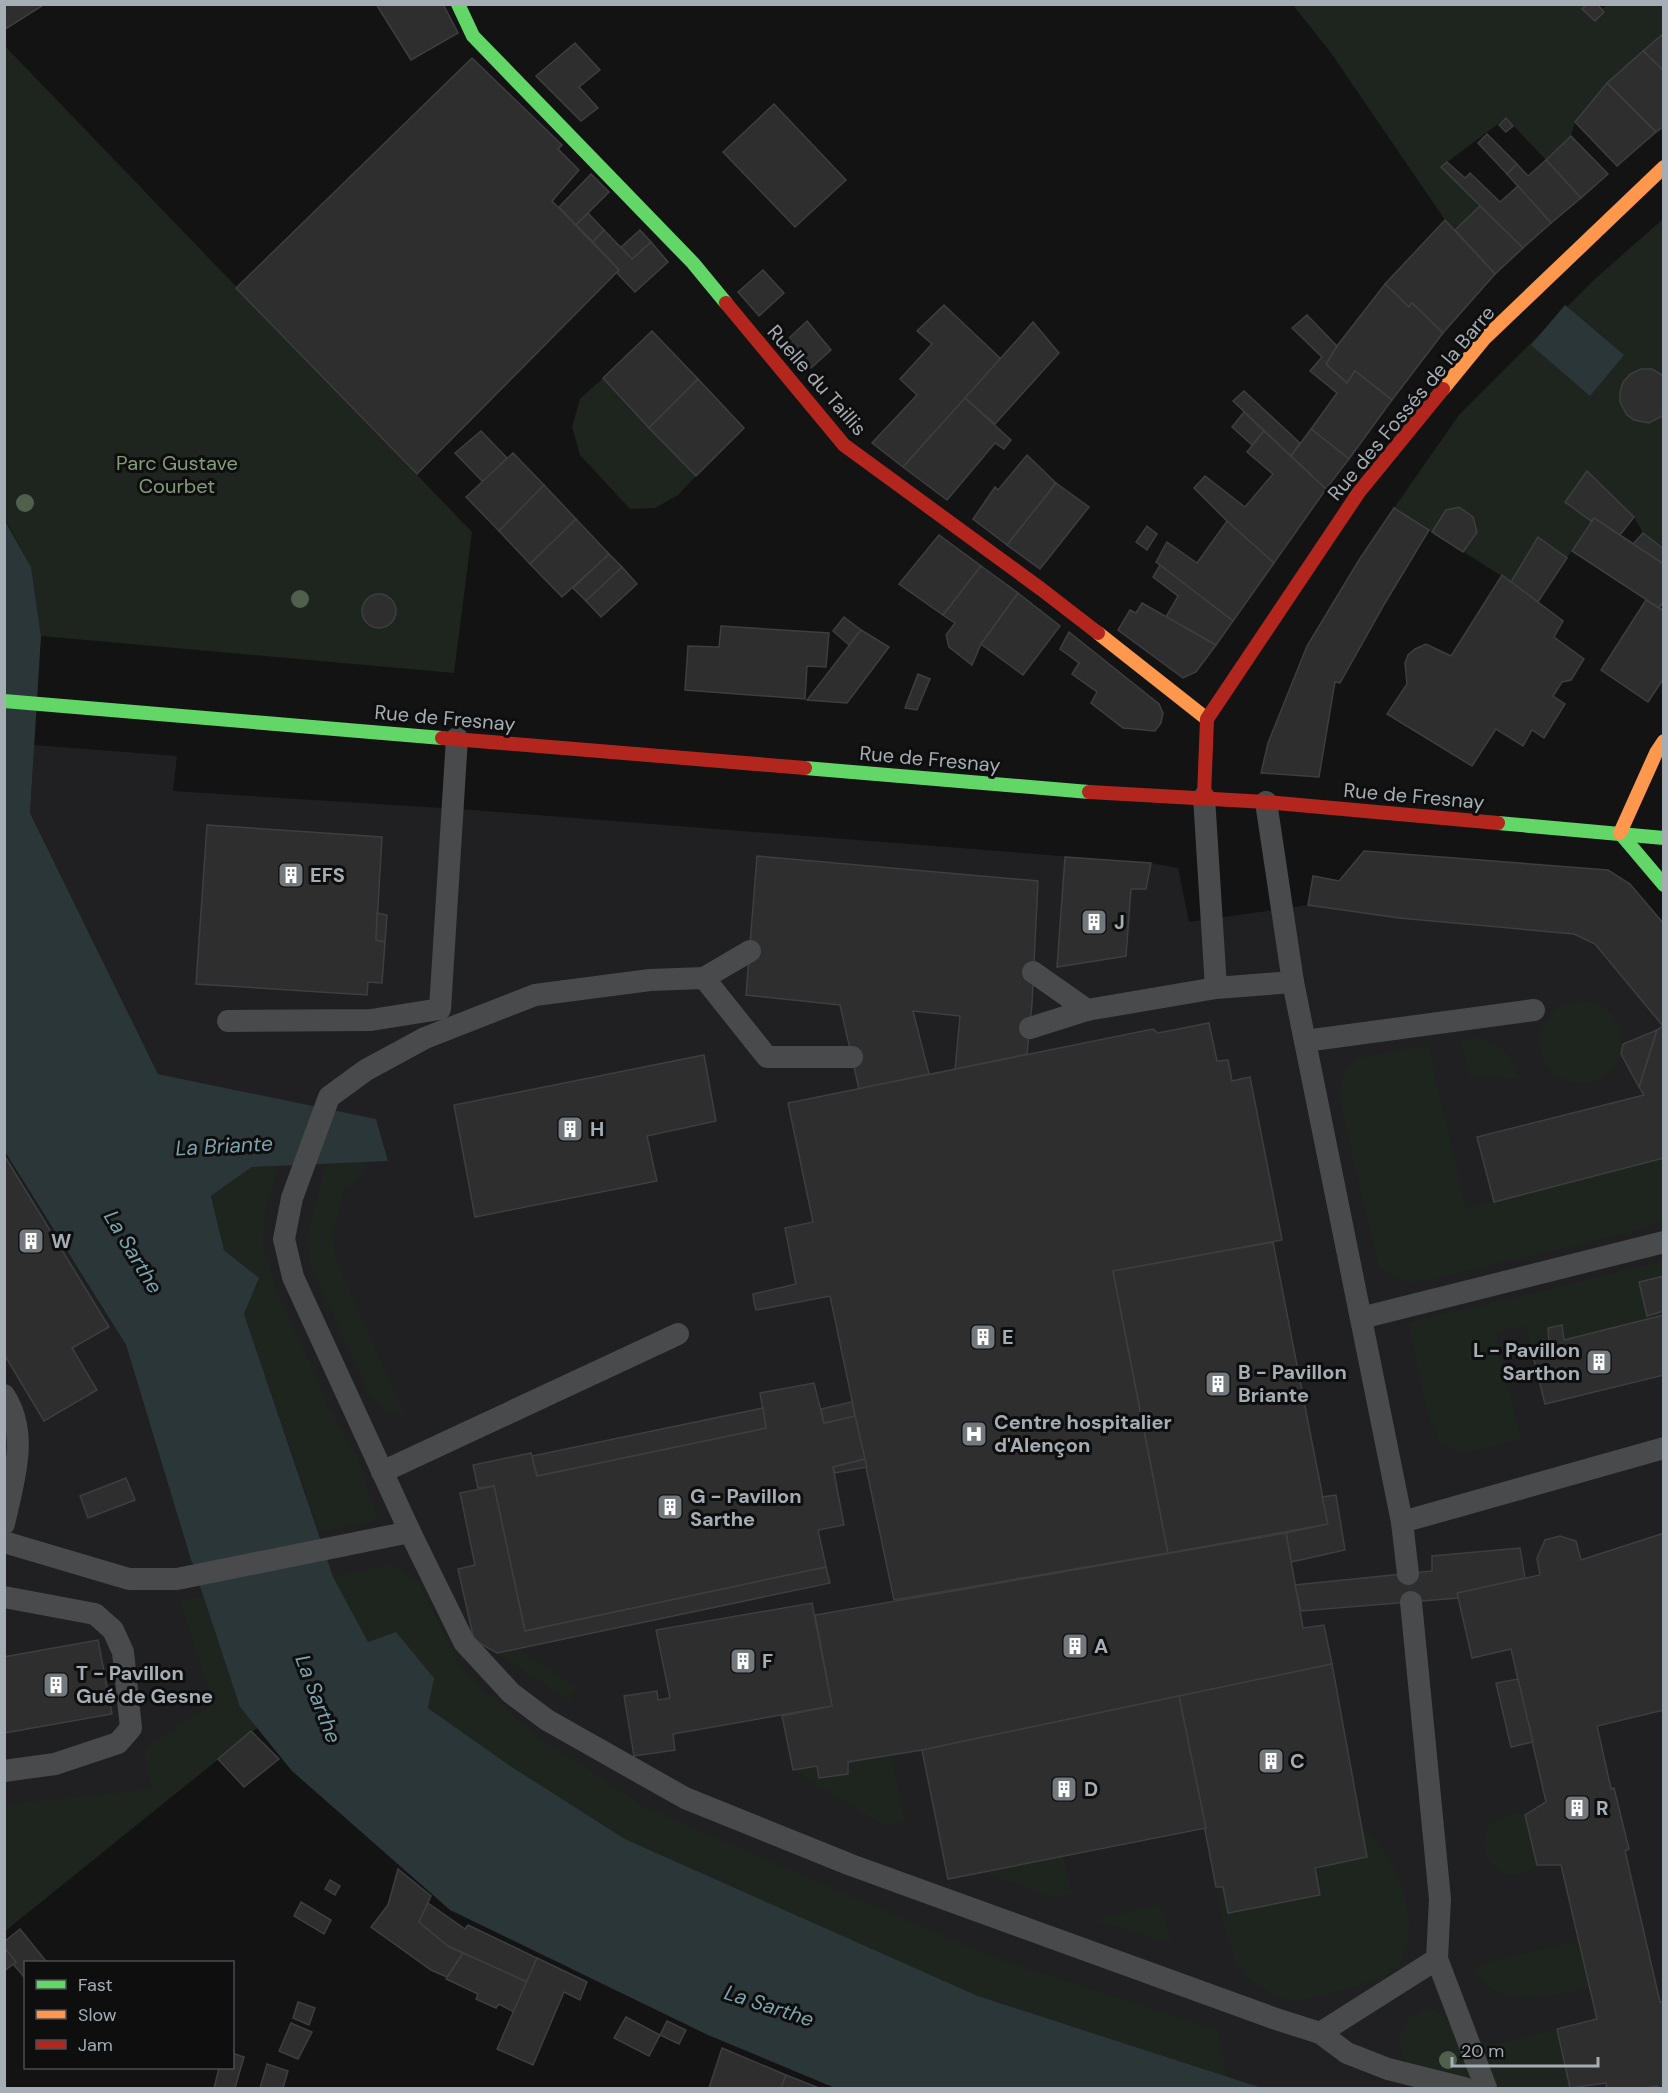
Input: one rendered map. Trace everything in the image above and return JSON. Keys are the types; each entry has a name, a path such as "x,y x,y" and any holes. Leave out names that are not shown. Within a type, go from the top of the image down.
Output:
{"street":[{"name":"Ruelle du Taillis","path":"458,4 473,36 693,263 844,445 1041,589 1207,719"},
{"name":"Rue des Fossés de la Barre","path":"1207,719 1359,492 1484,339 1664,167"},
{"name":"Rue de Fresnay","path":"4,701 1081,791 1266,802 1664,838"},
{"path":"1204,797 1207,719"},
{"path":"1664,741 1656,753 1620,833 1664,885"}],"lane":[{"path":"228,1022 371,1020 440,1009 457,738"},
{"path":"1204,797 1216,988"},
{"path":"1266,802 1293,982 1402,1522 1408,1574"},
{"path":"750,951 704,978 650,980 535,995 425,1038 366,1070 329,1097 292,1198 284,1239 293,1277 381,1472 464,1642 511,1693 547,1720 685,1798 851,1865 1320,2033 1347,2053 1388,2069 1464,2088"},
{"path":"1033,972 1087,1010"},
{"path":"704,978 767,1057 852,1057"},
{"path":"1030,1028 1087,1010 1216,988 1293,982"},
{"path":"1305,1041 1534,1010"},
{"path":"1361,1318 1664,1242"},
{"path":"381,1472 678,1334"},
{"path":"4,1395 11,1405 20,1437 4,1524"},
{"path":"1402,1522 1664,1448"},
{"path":"4,1542 129,1579 177,1579 410,1532"},
{"path":"4,1597 95,1614 113,1630 123,1653 131,1728 118,1743 55,1764 4,1771"},
{"path":"1411,1602 1440,1899 1437,1959 1485,2088"},
{"path":"1320,2033 1437,1959"}],"shaded area":[{"name":"Centre hospitalier d'Alençon","path":"34,745 177,756 173,791 473,810 1151,863 1178,868 1189,922 1308,905 1313,876 1339,881 1608,870 1630,884 1664,924 1663,2088 1262,2088 1254,2086 978,1996 428,1708 240,1707 257,1728 5,1931 4,1152 126,1345 188,1550 244,1314 252,1167 388,1160 375,1119 158,1074 30,813"}],"green space":[{"path":"1293,5 1587,5 1583,9 1595,21 1607,5 1663,5 1663,33 1607,83 1575,122 1571,136 1546,160 1506,118 1442,166 1480,206 1455,230 1445,220 1331,53"},
{"name":"Parc Gustave Courbet","path":"4,45 472,532 454,673 41,636 31,567 5,519"},
{"path":"1663,219 1663,543 1660,547 1643,533 1634,517 1587,471 1565,502 1591,521 1567,558 1538,537 1511,582 1394,508 1459,415 1596,278"},
{"path":"603,378 696,476 678,495 655,508 630,509 580,455 572,427 580,399"},
{"path":"1573,1001 1589,1001 1604,1008 1615,1019 1622,1034 1619,1058 1610,1071 1589,1083 1573,1083 1558,1076 1547,1065 1540,1050 1540,1034 1547,1019 1558,1008"},
{"path":"1475,1037 1499,1046 1505,1051 1519,1079 1470,1076 1460,1041"},
{"path":"1428,1045 1466,1208 1663,1158 1663,1222 1625,1234 1420,1282 1401,1281 1379,1268 1338,1094 1345,1071 1358,1058"},
{"path":"369,1162 355,1186 346,1185 332,1233 336,1260 405,1416 387,1410 369,1395 309,1261 307,1235 326,1164"},
{"path":"279,1166 266,1207 263,1244 275,1287 327,1405 357,1457 378,1520 319,1532 244,1314 259,1278 224,1250 211,1196 252,1167"},
{"path":"1663,1261 1663,1315 1531,1348 1525,1326 1496,1332 1521,1439 1476,1451 1457,1451 1440,1442 1428,1417 1408,1323"},
{"path":"391,1564 419,1583 459,1666 531,1732 647,1808 995,1958 1217,2030 1227,2077 978,1996 625,1839 509,1765 428,1708 368,1642 333,1577"},
{"path":"204,1596 240,1707 257,1728 5,1931 5,1804 152,1789 143,1749 213,1703 180,1601"},
{"path":"519,1649 577,1688 569,1701 497,1653"},
{"path":"891,1755 905,1822 883,1825 793,1770"},
{"path":"1515,1813 1525,1815 1537,1865 1521,1874 1507,1874 1495,1868 1487,1857 1484,1844 1487,1831 1497,1820"},
{"path":"1361,1826 1388,1857 1405,1897 1409,1926 1408,1940 1400,1965 1391,1972 1364,1983 1301,2000 1287,2000 1259,1986 1244,1974 1233,1955 1216,1887 1320,1894 1315,1868 1366,1857"},
{"path":"1063,1856 1072,1894 1053,1898 983,1872"},
{"path":"1160,1904 1172,1943 1094,1920"},
{"path":"1578,1941 1590,1988 1553,1995 1514,1996 1492,1989 1475,1973 1479,1964"},
{"path":"1423,2010 1436,2010 1470,2041 1501,2043 1557,2029 1570,2088 1428,2088 1409,2066 1401,2048 1400,2039 1407,2021"}],"water":[{"path":"1565,305 1624,355 1590,396 1531,345"},
{"path":"4,519 31,567 41,636 30,813 158,1074 376,1119 388,1161 252,1167 211,1196 224,1250 259,1278 244,1314 333,1577 368,1642 396,1632 434,1678 428,1708 509,1765 625,1839 978,1996 1262,2088 835,2088 708,2035 450,1910 292,1771 240,1707 188,1550 126,1345 5,1152"}],"building":[{"path":"4,4 45,4 4,30"},
{"path":"376,4 443,4 458,33 411,60"},
{"path":"1587,4 1597,4 1604,12 1595,21 1582,9"},
{"path":"1664,33 1664,71 1643,51"},
{"path":"575,43 600,70 579,87 598,108 581,121 536,76"},
{"path":"1643,51 1664,71 1664,126 1656,132 1607,83"},
{"path":"472,58 562,145 558,149 579,170 552,201 619,270 417,474 236,288"},
{"path":"1607,83 1656,132 1617,166 1575,122"},
{"path":"774,104 846,180 795,227 723,152"},
{"path":"1506,118 1513,126 1506,132 1499,125"},
{"path":"1487,134 1517,164 1507,174 1478,143"},
{"path":"1571,136 1608,174 1581,198 1546,160"},
{"path":"1546,160 1581,198 1551,223 1507,174 1517,164 1528,176"},
{"path":"1447,162 1465,178 1470,173 1500,202 1518,186 1551,223 1523,248 1441,167"},
{"path":"591,174 609,192 576,225 559,207"},
{"path":"1480,206 1523,248 1495,274 1455,230"},
{"path":"588,213 604,230 593,242 576,225"},
{"path":"1445,220 1495,274 1443,333 1412,303 1409,307 1385,284"},
{"path":"604,230 632,259 651,242 668,262 635,292 617,273 619,270 593,242"},
{"path":"640,230 651,242 632,259 621,247"},
{"path":"763,270 784,293 759,316 738,292"},
{"path":"1385,284 1409,307 1412,303 1443,333 1392,400 1355,371 1347,383 1326,364 1337,346"},
{"path":"944,305 1001,359 903,467 872,443 917,395 900,379 932,344 917,331"},
{"path":"1307,315 1337,346 1326,364 1347,383 1355,371 1392,400 1349,459 1311,429 1337,393 1310,371 1322,357 1292,328"},
{"path":"807,321 831,350 811,368 787,340"},
{"path":"1033,322 1059,353 995,424 965,398"},
{"path":"652,331 698,379 649,428 603,378"},
{"path":"1641,369 1652,369 1664,376 1664,415 1649,423 1634,420 1627,415 1620,402 1623,382 1630,374"},
{"path":"698,379 744,428 696,476 649,428"},
{"path":"1244,391 1300,443 1291,456 1233,401"},
{"path":"965,398 1011,440 1004,449 995,443 947,500 903,467"},
{"path":"1244,412 1264,431 1252,445 1232,427"},
{"path":"1311,429 1349,459 1326,489 1291,456"},
{"path":"481,431 507,458 483,482 455,453"},
{"path":"1264,431 1326,489 1274,563 1194,488 1205,476 1245,507 1273,474 1247,452"},
{"path":"513,453 544,485 499,531 466,497"},
{"path":"1027,455 1056,483 1007,545 973,519 995,487 998,490"},
{"path":"1587,471 1634,517 1620,535 1594,518 1591,521 1565,502"},
{"path":"1056,483 1089,507 1040,569 1007,545"},
{"path":"544,485 576,519 530,564 499,531"},
{"path":"1459,507 1473,517 1477,532 1463,552 1432,532 1446,510"},
{"path":"1394,508 1429,530 1340,683 1335,682 1319,777 1261,773 1268,743 1307,646 1359,560"},
{"path":"1594,518 1664,564 1664,601 1659,608 1572,551"},
{"path":"576,519 609,554 562,597 530,564"},
{"path":"1227,521 1274,563 1233,621 1156,562 1167,542 1197,563"},
{"path":"1147,526 1157,534 1147,550 1136,542"},
{"path":"1643,533 1664,549 1664,564 1633,544"},
{"path":"939,535 981,566 943,615 899,584"},
{"path":"1538,537 1567,558 1538,602 1511,582"},
{"path":"609,554 622,567 586,601 573,588"},
{"path":"1160,565 1233,621 1216,645 1166,617 1178,596 1153,577"},
{"path":"981,566 1018,593 981,644 972,665 949,647 946,635 955,623 943,615"},
{"path":"622,567 637,584 601,617 586,601"},
{"path":"1502,575 1563,621 1554,637 1584,659 1571,680 1562,682 1553,696 1565,704 1544,738 1532,730 1523,746 1496,729 1472,766 1387,714 1407,684 1405,663 1408,655 1426,644 1451,656"},
{"path":"1018,593 1060,626 1023,675 981,644"},
{"path":"379,594 391,599 396,611 391,623 379,628 367,623 362,611 367,599"},
{"path":"1646,600 1664,611 1664,678 1648,702 1601,670"},
{"path":"1142,603 1216,645 1196,672 1183,678 1118,630 1130,610 1136,613"},
{"path":"844,617 861,630 849,645 833,631"},
{"path":"721,626 829,633 826,667 807,666 805,699 685,690 688,646 719,647"},
{"path":"861,630 889,647 847,703 807,700"},
{"path":"1069,632 1159,704 1163,713 1161,723 1155,731 1123,728 1091,703 1097,692 1072,674 1079,663 1060,649"},
{"path":"918,674 930,679 917,710 905,708"},
{"name":"EFS","path":"207,825 382,837 376,940 385,942 382,983 368,982 367,995 196,984"},
{"path":"1364,851 1608,870 1630,884 1664,924 1664,1158 1494,1202 1477,1137 1644,1095 1639,1087 1657,1030 1663,1026 1595,944 1574,934 1399,918 1308,905 1313,876 1339,881"},
{"path":"757,856 1038,881 1032,1004 1027,1054 955,1070 960,1016 913,1011 929,1074 859,1089 840,1005 746,995"},
{"name":"J","path":"1065,857 1151,863 1146,889 1131,889 1126,956 1057,967"},
{"path":"377,913 387,915 385,942 376,940"},
{"name":"E","path":"1209,1023 1217,1061 1228,1060 1232,1081 1250,1077 1282,1240 1113,1271 1168,1553 894,1600 830,1296 756,1310 754,1302 753,1294 796,1284 785,1228 813,1222 788,1103 1153,1029 1158,1033"},
{"path":"1657,1030 1639,1087 1621,1054 1623,1044"},
{"name":"H","path":"704,1055 716,1121 647,1136 657,1181 475,1217 454,1105"},
{"name":"W","path":"4,1155 109,1327 72,1348 97,1390 44,1421 4,1354"},
{"name":"B - Pavillon Briante","path":"1273,1242 1328,1524 1168,1553 1113,1271"},
{"path":"1664,1276 1664,1311 1647,1316 1639,1282"},
{"name":"L - Pavillon Sarthon","path":"1664,1315 1664,1375 1545,1404 1531,1348 1549,1343 1548,1328 1562,1325 1564,1340"},
{"name":"G - Pavillon Sarthe","path":"814,1383 824,1423 855,1416 865,1459 833,1467 844,1525 818,1530 826,1567 525,1631 494,1486 478,1488 473,1465 531,1453 537,1476 766,1428 760,1393"},
{"path":"852,1402 855,1416 824,1423 821,1409"},
{"path":"763,1408 766,1428 537,1476 532,1456"},
{"path":"865,1459 867,1467 835,1473 833,1467"},
{"path":"126,1478 135,1500 88,1518 80,1496"},
{"path":"494,1486 525,1631 826,1567 830,1583 497,1653 474,1640 458,1569 475,1565 460,1493"},
{"path":"1336,1495 1345,1550 1291,1562 1286,1533 1328,1524 1322,1497"},
{"name":"A","path":"1286,1533 1303,1628 1324,1625 1332,1664 922,1750 848,1762 848,1774 819,1778 817,1766 793,1770 782,1716 832,1706 815,1615"},
{"name":"R","path":"1664,1533 1664,1710 1597,1726 1611,1789 1614,1788 1629,1849 1625,1851 1660,2002 1664,2002 1664,2088 1657,2086 1607,2088 1606,2083 1570,2088 1557,2029 1597,2019 1561,1865 1537,1865 1525,1815 1546,1802 1511,1649 1472,1658 1457,1593 1540,1575 1537,1558 1545,1540 1560,1536 1576,1541 1581,1560"},
{"path":"1520,1548 1525,1578 1457,1593 1458,1598 1301,1611 1295,1585 1432,1571 1432,1556"},
{"name":"F","path":"812,1603 832,1706 673,1734 675,1750 634,1756 624,1696 657,1691 658,1700 670,1698 656,1630"},
{"name":"T - Pavillon Gué de Gesne","path":"98,1640 112,1714 4,1733 4,1657"},
{"name":"C","path":"1332,1664 1367,1857 1315,1868 1320,1895 1228,1913 1223,1887 1216,1887 1179,1696"},
{"path":"1518,1679 1533,1742 1511,1747 1496,1683"},
{"name":"D","path":"1179,1696 1206,1828 948,1879 922,1750"},
{"path":"251,1731 279,1759 244,1787 218,1759"},
{"path":"398,1869 431,1896 419,1922 448,1946 463,1953 447,1977 431,1970 371,1927 388,1905"},
{"path":"330,1880 340,1886 335,1895 325,1889"},
{"path":"301,1902 331,1920 324,1934 294,1916"},
{"path":"428,1903 465,1929 468,1925 537,1958 527,1982 448,1946 419,1922"},
{"path":"20,1929 46,1961 24,1961 24,1977 13,1964 16,1962 4,1947 4,1942"},
{"path":"4,1947 16,1962 4,1971"},
{"path":"463,1953 527,1982 514,2012 499,2004 496,2008 476,1999 478,1994 446,1979"},
{"path":"537,1958 587,1982 580,2000 564,1992 533,2065 497,2049"},
{"path":"298,2002 315,2008 309,2025 293,2018"},
{"path":"626,2017 660,2035 649,2056 614,2038"},
{"path":"667,2021 686,2030 679,2044 660,2035"},
{"path":"291,2023 312,2032 298,2059 279,2051"},
{"path":"722,2048 786,2075 781,2088 709,2088"},
{"path":"234,2054 244,2057 235,2088 214,2088 219,2069 234,2069"},
{"path":"267,2064 288,2071 283,2088 260,2088"},
{"path":"786,2075 819,2088 781,2088"}],"traffic: fast":[{"path":"458,4 473,36 693,263 726,303"},
{"path":"4,701 442,738"},
{"path":"805,768 1089,792"},
{"path":"1498,823 1664,838"},
{"path":"1620,833 1664,885"}],"traffic: slow":[{"path":"1443,389 1484,339 1664,167"},
{"path":"1098,633 1207,719"},
{"path":"1620,833 1656,753 1664,741"}],"traffic: jam":[{"path":"726,303 844,445 1098,633"},
{"path":"1204,797 1207,719 1359,492 1443,389"},
{"path":"442,738 805,768"},
{"path":"1089,792 1266,802 1498,823"}],"place":[{"name":"EFS","path":"291,875"},
{"name":"J","path":"1094,922"},
{"name":"H","path":"570,1129"},
{"name":"W","path":"31,1241"},
{"name":"E","path":"983,1337"},
{"name":"L - Pavillon Sarthon","path":"1599,1362"},
{"name":"B - Pavillon Briante","path":"1218,1384"},
{"name":"Centre hospitalier d'Alençon","path":"974,1434"},
{"name":"G - Pavillon Sarthe","path":"670,1507"},
{"name":"A","path":"1075,1646"},
{"name":"F","path":"743,1661"},
{"name":"T - Pavillon Gué de Gesne","path":"56,1685"},
{"name":"C","path":"1271,1761"},
{"name":"D","path":"1064,1789"},
{"name":"R","path":"1577,1808"}],"water label":[{"name":"La Briante","path":"224,1146"},
{"name":"La Sarthe","path":"133,1252"},
{"name":"La Sarthe","path":"318,1699"},
{"name":"La Sarthe","path":"769,2006"}]}
